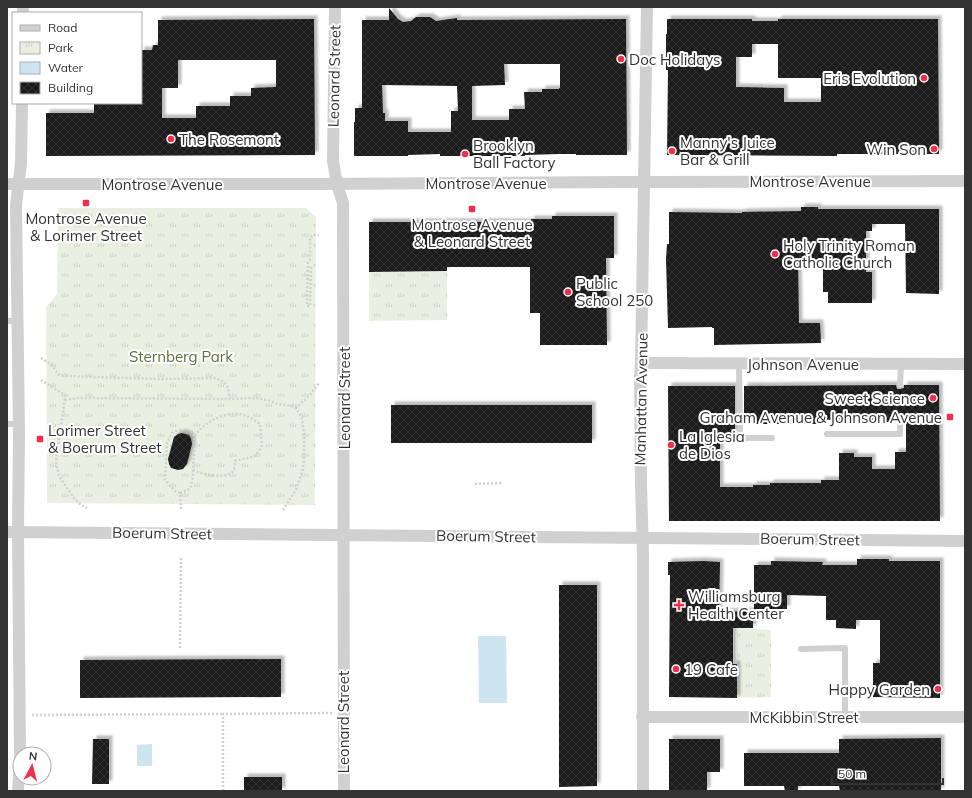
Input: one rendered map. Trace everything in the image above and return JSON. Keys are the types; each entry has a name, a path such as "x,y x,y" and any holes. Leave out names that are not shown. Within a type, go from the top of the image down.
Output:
{"street":[{"name":"Leonard Street","path":"335,7 333,161 337,184 343,203 344,791"},
{"name":"Manhattan Avenue","path":"643,791 640,376 647,7"},
{"path":"20,746 13,532 12,321 16,205 13,184 21,163 22,104"},
{"name":"Montrose Avenue","path":"13,184 965,181"},
{"name":"Johnson Avenue","path":"641,363 965,364"},
{"name":"Boerum Street","path":"13,532 965,541"},
{"name":"McKibbin Street","path":"642,717 965,717"},
{"path":"8,791 18,786"}],"lane":[{"path":"739,364 740,438 772,438"},
{"path":"900,385 901,364"},
{"path":"827,434 900,434 900,422"},
{"path":"801,649 845,648 845,717"}],"path":[{"path":"311,267 310,306 307,306 310,238 312,236 319,235"},
{"path":"41,358 52,365 59,375 64,376 215,378 224,382 228,388 230,399"},
{"path":"41,380 65,395 56,462 59,476 74,498 81,505 87,508"},
{"path":"297,407 319,384"},
{"path":"65,400 77,398 256,398 297,407"},
{"path":"283,510 296,490 303,469 304,435 302,418 296,408 297,407"},
{"path":"193,470 208,475 226,476 232,471 235,461 255,456 262,444 260,424 244,415 225,415 213,419 206,423 194,437"},
{"path":"179,430 188,430 193,433 194,437 193,477 191,486 188,490 180,493 175,491 164,480 167,443 172,433 179,430"},
{"path":"475,484 502,483"},
{"path":"180,493 181,509"},
{"path":"180,648 181,557"},
{"path":"20,715 343,712"},
{"path":"223,714 223,791"}],"green space":[{"name":"Sternberg Park","path":"58,208 306,208 316,217 315,505 47,503 46,307 57,294"},
{"path":"447,271 447,320 369,321 369,272"},
{"path":"737,628 771,630 771,697 737,698"}],"water":[{"path":"478,636 506,636 507,703 479,703"},
{"path":"152,744 152,766 137,766 137,745"}],"building":[{"path":"389,8 398,19 403,22 411,21 416,17 430,17 436,21 457,18 457,20 626,19 627,155 559,154 525,156 440,156 440,154 408,156 354,156 355,108 362,108 362,20 389,20","holes":["504,64 560,64 560,88 542,89 542,92 524,92 525,109 509,109 509,120 472,120 472,86 505,85","382,85 457,86 458,111 451,111 451,132 408,132 408,121 385,121 385,113 383,113"]},
{"path":"314,19 315,155 46,156 46,113 94,113 94,104 142,104 142,50 152,50 153,45 158,45 158,20","holes":["178,60 276,60 276,87 251,88 251,96 230,96 230,106 196,106 196,118 162,118 162,88 178,88"]},
{"path":"667,19 752,19 752,21 778,21 778,19 938,19 939,154 837,154 837,156 667,155","holes":["752,44 778,44 778,78 821,78 821,102 784,102 784,88 736,87 736,57 752,57"]},
{"path":"801,207 818,207 818,209 939,209 939,294 906,293 905,224 872,224 872,231 866,231 866,272 872,272 872,303 828,303 828,292 823,292 823,260 798,260 799,323 820,323 821,343 714,345 714,328 712,327 668,328 666,259 667,244 669,244 669,212 742,213 801,211"},
{"name":"Public School 250","path":"552,216 614,216 614,258 606,258 607,345 540,345 540,313 530,313 530,267 447,267 447,271 369,272 369,222 531,222 531,219 552,219"},
{"path":"896,385 897,389 900,389 904,388 904,385 939,385 940,521 669,521 668,386 735,386 735,436 720,436 720,487 753,487 753,485 770,485 770,483 821,483 821,480 839,480 839,453 854,453 854,457 872,457 872,469 895,469 895,452 906,452 906,422 904,422 903,418 900,418 896,419 896,422 872,422 872,419 821,420 821,424 744,424 744,386"},
{"path":"391,405 592,405 592,443 391,443"},
{"path":"182,433 189,435 192,444 187,464 183,469 178,470 171,468 168,459 174,437"},
{"path":"857,559 889,559 889,561 940,561 940,698 873,697 873,663 880,663 880,620 856,620 856,629 836,628 836,620 826,620 826,596 787,595 787,609 754,609 754,565 771,565 771,561 823,562 822,565 857,565"},
{"path":"668,562 720,562 719,612 753,611 753,628 733,628 733,664 737,664 737,698 669,697 670,575 668,575"},
{"path":"559,585 597,585 597,786 559,787"},
{"path":"281,659 281,697 80,698 80,660"},
{"path":"941,738 941,791 840,791 839,786 798,786 798,791 785,791 784,786 744,786 744,753 839,753 839,739"},
{"path":"93,739 109,739 109,784 92,784"},
{"path":"669,739 720,739 720,772 707,772 707,791 669,791"},
{"path":"244,777 282,777 282,791 244,791"}],"place":[{"name":"Doc Holidays","path":"621,59"},
{"name":"Eris Evolution","path":"924,78"},
{"name":"The Rosemont","path":"171,139"},
{"name":"Win Son","path":"934,149"},
{"name":"Manny's Juice Bar & Grill","path":"672,151"},
{"name":"Brooklyn Ball Factory","path":"465,154"},
{"name":"Montrose Avenue & Lorimer Street","path":"86,203"},
{"name":"Montrose Avenue & Leonard Street","path":"472,209"},
{"name":"Holy Trinity Roman Catholic Church","path":"775,254"},
{"name":"Public School 250","path":"568,292"},
{"name":"Sweet Science","path":"933,398"},
{"name":"Graham Avenue & Johnson Avenue","path":"950,417"},
{"name":"Lorimer Street & Boerum Street","path":"40,439"},
{"name":"La Iglesia de Dios","path":"671,445"},
{"name":"Williamsburg Health Center","path":"679,605"},
{"name":"19 Cafe","path":"676,669"},
{"name":"Happy Garden","path":"938,689"}]}
